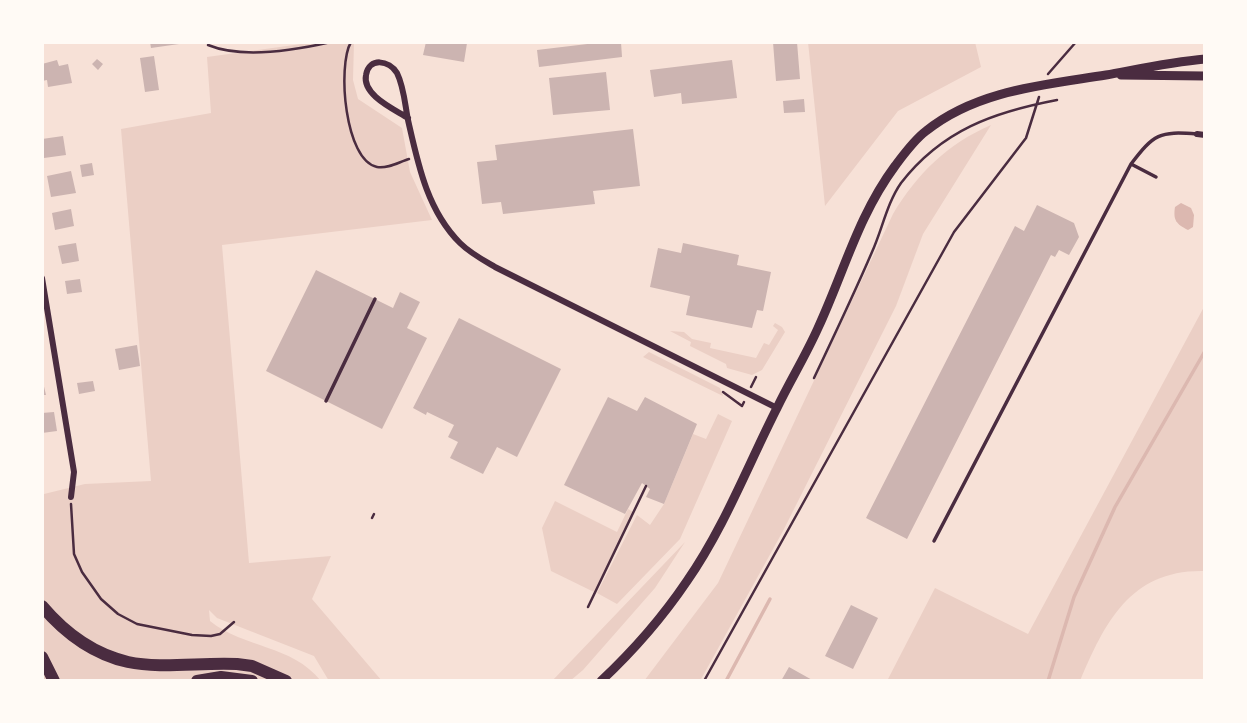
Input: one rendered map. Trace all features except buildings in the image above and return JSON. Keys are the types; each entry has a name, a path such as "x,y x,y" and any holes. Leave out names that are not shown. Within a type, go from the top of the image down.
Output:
{"highway":[{"path":"42,606 73,637 128,662 237,664 252,666 286,681"},
{"path":"42,657 54,681"},
{"path":"197,681 221,677 252,681"}],"main road":[{"path":"601,681 659,619 688,580 714,536 817,332 838,285 857,229 876,191 904,154 926,131 982,100 1021,89 1171,62 1205,59"},
{"path":"1109,74 1205,76"}],"street":[{"path":"408,118 371,93 365,82 369,66 377,61 392,66 402,89 430,201 461,244 476,255 645,344 777,408"},
{"path":"42,278 74,472 71,497"}],"lane":[{"path":"934,541 1131,164 1148,141 1159,136 1170,132 1201,135"},
{"path":"1131,164 1156,177"},
{"path":"326,401 375,299"}],"path":[{"path":"208,45 228,52 257,52 331,42"},
{"path":"351,42 345,58 343,82 355,147 364,161 376,167 387,167 417,155"},
{"path":"1045,81 1050,70 1076,42"},
{"path":"704,681 954,232 1026,138 1041,92"},
{"path":"814,378 900,184 935,147 968,125 1013,108 1057,100"},
{"path":"588,607 646,486"},
{"path":"71,497 74,554 82,572 101,599 117,614 137,624 192,635 220,634 234,622"}],"shaded area":[{"path":"316,42 354,42 353,80 358,99 402,128 410,172 432,220 222,245 249,563 331,556 312,599 382,681 329,681 314,656 217,618 209,610 210,621 224,630 296,660 321,681 42,681 42,492 44,494 85,484 151,481 121,129 211,113 207,57"},
{"path":"808,42 975,42 981,67 898,111 825,206"},
{"path":"991,125 923,234 896,306 783,531 700,681 644,681 718,583 902,199 923,173 947,151"},
{"path":"1181,203 1191,208 1194,215 1193,227 1188,230 1178,224 1174,215 1175,207"},
{"path":"1205,305 1205,571 1179,573 1158,579 1140,589 1124,603 1100,639 1080,681 887,681 935,588 1028,634"},
{"path":"775,323 785,332 762,370 752,375 727,368 726,364 690,346 691,342 670,331 684,332 692,339 711,343 710,348 756,358 764,343 769,345 778,330 773,326"},
{"path":"649,352 720,388 723,396 643,357"},
{"path":"718,414 732,421 680,539 617,604 597,593 637,515 650,525 664,504 693,434 706,439"},
{"path":"555,501 617,532 628,509 633,512 594,592 551,571 542,528"},
{"path":"685,542 655,588 583,670 570,681 552,681"}],"waterway":[{"path":"1048,681 1074,597 1115,507 1205,351"},
{"path":"726,681 770,599"}]}
